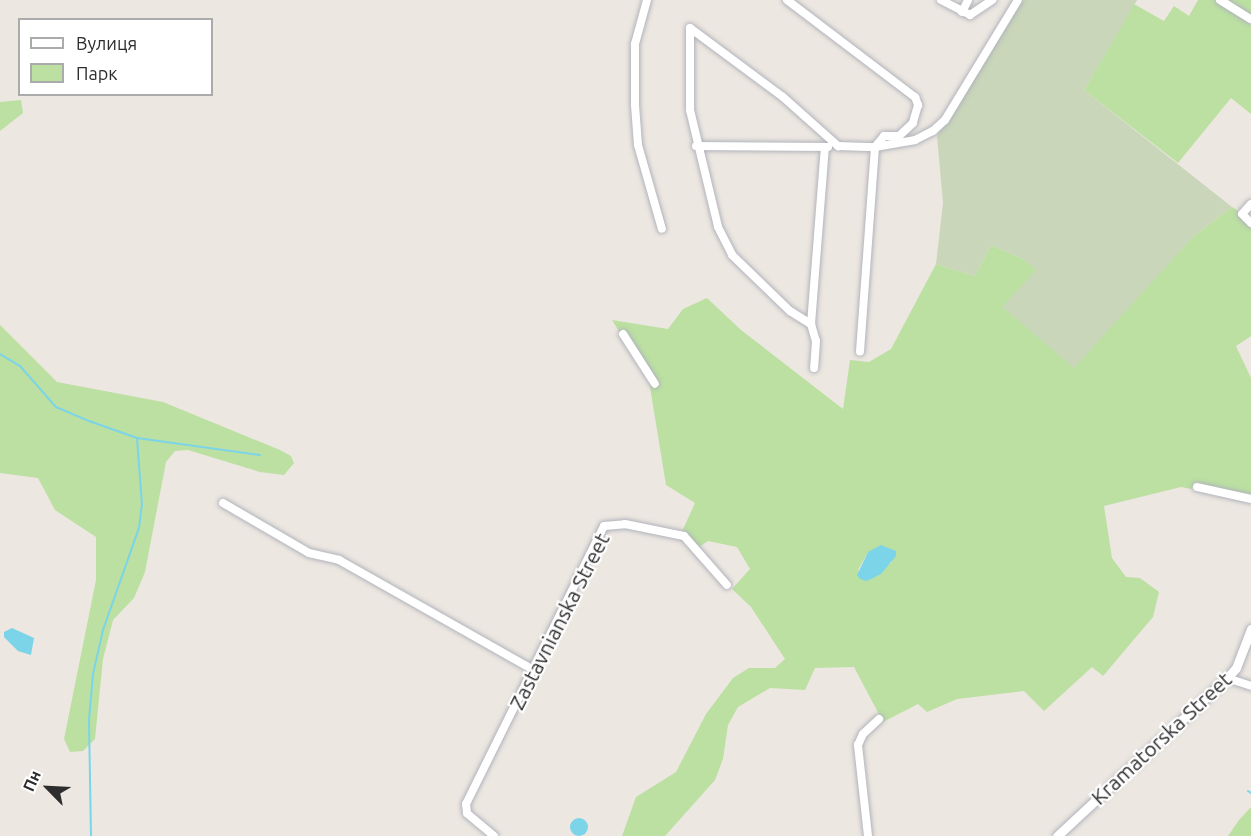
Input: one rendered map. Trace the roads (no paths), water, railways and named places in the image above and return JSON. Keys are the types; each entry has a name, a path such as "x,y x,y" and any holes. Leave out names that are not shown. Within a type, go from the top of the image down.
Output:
{"street":[{"path":"647,0 635,44 635,105 638,145 662,229"},
{"path":"787,0 915,97 918,105 913,123 899,136 884,136 875,147 860,351"},
{"path":"941,0 962,12 980,12 992,0"},
{"path":"962,12 968,0"},
{"path":"696,146 875,147 915,140 933,131 956,101 1018,0"},
{"path":"1220,0 1251,19"},
{"path":"811,324 790,311 732,255 718,227 696,146 690,110 690,28 783,97 838,146"},
{"path":"814,368 816,341 811,324 825,148"},
{"path":"1251,204 1242,214 1251,223"},
{"path":"623,334 655,384"},
{"path":"1197,487 1251,499"},
{"path":"223,503 309,553 339,560 532,669"},
{"name":"Zastavnianska Street","path":"494,836 465,807 604,526 626,524 684,536 727,585"},
{"name":"Kramatorska Street","path":"1057,836 1227,678 1236,668 1251,629"},
{"path":"1227,678 1251,686"},
{"path":"868,836 858,745 879,718"}],"water":[{"path":"881,545 896,551 896,556 881,574 867,581 860,579 857,575 868,552"},
{"path":"12,628 34,638 31,655 18,651 4,637 4,632"},
{"path":"575,818 583,818 588,823 586,834 575,836 570,831 570,823"}],"waterway":[{"path":"0,354 20,366 56,407 89,421 137,438 260,455"},
{"path":"91,836 89,720 93,674 103,630 139,528 142,505 137,438"}]}
